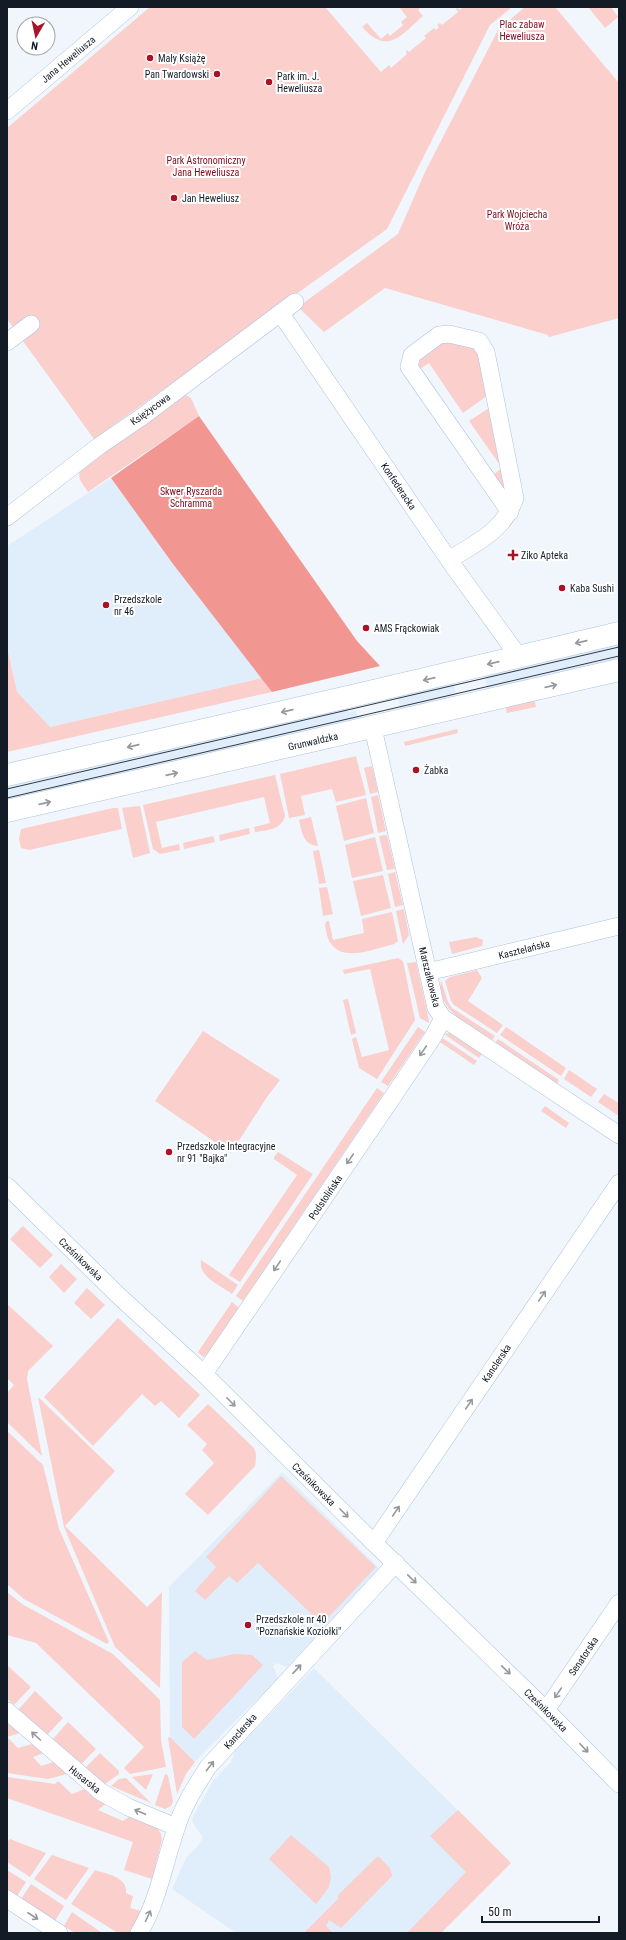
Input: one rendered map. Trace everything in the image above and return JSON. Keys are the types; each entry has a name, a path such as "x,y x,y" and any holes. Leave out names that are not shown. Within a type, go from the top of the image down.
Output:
{"street":[{"name":"Jana Heweliusza","path":"7,111 130,7"},
{"name":"Księżycowa","path":"7,517 99,446 143,416 295,302"},
{"name":"Konfederacka","path":"281,314 450,560 519,657"},
{"path":"7,342 31,324"},
{"path":"450,560 501,525 510,512 515,498 486,352 479,341 449,334 439,335 412,355 409,367 510,512"},
{"path":"7,775 466,670 619,633"},
{"path":"466,670 475,704"},
{"name":"Grunwaldzka","path":"7,811 373,728 619,670"},
{"path":"365,693 373,728"},
{"name":"Marszałkowska","path":"373,728 436,1008 443,1018 619,1135"},
{"name":"Kasztelańska","path":"428,972 619,926"},
{"name":"Podstolińska","path":"204,1374 420,1056 443,1018"},
{"name":"Kanclerska","path":"374,1543 619,1183"},
{"name":"Cześnikowska","path":"7,1186 120,1297 204,1374 374,1543 546,1710 619,1784"},
{"name":"Kanclerska","path":"139,1933 156,1899 176,1827 188,1798 208,1767 396,1563"},
{"name":"Senatorska","path":"546,1710 619,1602"},
{"name":"Husarska","path":"7,1711 101,1792 128,1807 176,1827"},
{"path":"7,1899 59,1933"}],"shaded area":[{"name":"Przedszkole nr 46","path":"111,478 173,564 262,678 49,727 17,692 7,647 7,546"},
{"path":"619,642 619,661 487,689 485,674"},
{"path":"453,681 456,696 401,711 397,695"},
{"path":"343,708 344,710 348,709 348,712 356,711 357,716 362,715 363,718 7,803 7,783"},
{"name":"Przedszkole nr 40 \"Poznańskie Koziołki\"","path":"282,1472 379,1568 287,1667 277,1663 273,1666 278,1678 195,1762 170,1737 169,1587"},
{"path":"314,1668 511,1863 441,1933 236,1933 172,1889 186,1858 198,1846 203,1837 192,1822 193,1816 213,1781 231,1762 235,1751"}],"green space":[{"name":"Park Astronomiczny Jana Heweliusza","path":"150,7 325,7 381,72 389,65 391,68 407,54 407,50 409,52 426,38 424,36 434,28 436,30 439,27 437,25 440,23 442,25 458,12 456,9 457,8 460,10 463,7 512,7 490,25 387,229 94,439 7,319 7,128"},
{"path":"399,7 421,7 418,10 423,16 408,30 394,40 379,40 371,36 362,27 367,23 381,39 388,33 390,36 403,25 401,22 407,17"},
{"name":"Park Wojciecha Wróża","path":"525,7 555,7 619,83 619,318 549,337 548,335 385,288 324,332 298,307 398,234 425,172 498,30"},
{"path":"588,7 611,7 618,17 605,28"},
{"path":"443,339 476,344 491,393 463,413 429,363 420,369 418,361"},
{"path":"184,394 191,398 199,416 88,492 82,483 79,474 82,467"},
{"path":"489,408 502,467 469,421"},
{"name":"Skwer Ryszarda Schramma","path":"199,416 357,641 380,666 272,692 173,564 111,478"},
{"path":"502,468 507,493 493,475"},
{"path":"7,647 17,692 50,727 262,678 272,692 7,752"},
{"path":"534,698 536,707 507,713 505,705"},
{"path":"457,729 458,733 405,746 404,742"},
{"path":"356,756 366,795 336,802 332,789 301,796 305,815 289,818 280,774"},
{"path":"372,766 378,792 370,794 364,768"},
{"path":"275,775 285,816 283,821 277,827 255,832 254,827 270,823 264,797 156,822 162,848 179,844 180,850 160,854 153,849 143,805"},
{"path":"378,795 386,831 378,833 371,797"},
{"path":"366,798 374,833 344,841 336,806"},
{"path":"140,806 150,853 133,858 122,808"},
{"path":"118,808 122,829 29,850 21,848 19,839 21,829"},
{"path":"311,817 318,846 309,843 306,840 301,829 299,820"},
{"path":"249,828 250,834 220,841 219,835"},
{"path":"387,835 395,869 387,870 379,836"},
{"path":"213,836 215,842 184,849 183,843"},
{"path":"375,837 383,871 352,878 345,845"},
{"path":"319,850 326,883 319,884 313,851"},
{"path":"395,872 403,905 395,907 388,874"},
{"path":"383,875 391,908 361,916 353,881"},
{"path":"327,887 333,914 323,916 319,888"},
{"path":"404,909 409,935 403,944 396,911"},
{"path":"392,912 398,941 394,944 370,951 345,953 332,945 327,935 325,924 327,921 329,921 333,940 364,933 362,919"},
{"path":"476,937 483,940 482,946 452,954 449,942"},
{"path":"398,958 403,961 415,1020 377,1079 359,1068 352,1039 356,1037 362,1057 389,1050 370,969 344,974 343,970"},
{"path":"416,962 429,1023 420,1018 407,963"},
{"path":"477,970 482,978 468,1001 503,1025 497,1033 454,1005 451,1001 445,981 450,977"},
{"path":"441,980 448,1002 452,1008 495,1036 492,1040 465,1023 449,1009 441,991"},
{"path":"348,999 356,1033 351,1035 343,1000"},
{"path":"418,1027 425,1032 388,1086 381,1082"},
{"path":"506,1027 566,1068 561,1076 500,1035"},
{"path":"203,1031 280,1080 267,1097 231,1153 155,1101"},
{"path":"450,1033 482,1054 479,1058 444,1034"},
{"path":"442,1039 477,1061 474,1065 440,1042"},
{"path":"498,1039 559,1080 557,1084 495,1043"},
{"path":"569,1070 597,1089 591,1097 564,1079"},
{"path":"377,1088 384,1093 243,1301 236,1296"},
{"path":"604,1094 619,1103 619,1116 598,1102"},
{"path":"545,1106 569,1123 566,1128 541,1111"},
{"path":"278,1152 313,1174 240,1282 229,1275 297,1175 274,1159"},
{"path":"23,1226 53,1255 40,1268 10,1239"},
{"path":"201,1260 238,1285 232,1294 206,1276 201,1266"},
{"path":"61,1264 77,1279 64,1293 49,1277"},
{"path":"87,1288 105,1305 91,1319 74,1303"},
{"path":"232,1302 239,1308 208,1354 203,1357 198,1352"},
{"path":"7,1304 53,1346 28,1371 27,1379 42,1456 7,1422 7,1393 14,1385 7,1378"},
{"path":"118,1318 200,1395 179,1418 161,1401 155,1406 142,1394 93,1446 44,1397"},
{"path":"38,1397 115,1471 65,1526 147,1607 162,1592 160,1688 115,1647 64,1527"},
{"path":"208,1404 254,1448 256,1457 255,1466 208,1515 185,1494 214,1463 202,1450 207,1444 187,1425"},
{"path":"7,1431 43,1465 59,1529 109,1642 107,1644 24,1599 7,1584"},
{"path":"281,1476 376,1567 322,1624 258,1563 237,1583 229,1576 205,1600 195,1591 216,1567 206,1557"},
{"path":"7,1592 22,1604 113,1654 160,1700 161,1740 166,1767 130,1774 124,1768 144,1747 36,1643 7,1635"},
{"path":"195,1651 207,1660 235,1654 252,1655 263,1665 194,1739 182,1727 182,1662"},
{"path":"7,1665 31,1687 14,1705 7,1699"},
{"path":"35,1691 63,1718 47,1735 18,1710"},
{"path":"7,1721 20,1733 7,1737"},
{"path":"68,1722 96,1749 80,1765 52,1740"},
{"path":"7,1737 18,1748 32,1744 44,1753 33,1757 41,1766 53,1762 67,1774 48,1779 7,1773"},
{"path":"170,1737 195,1762 186,1774 177,1794 168,1738"},
{"path":"100,1753 119,1771 119,1774 105,1784 85,1768"},
{"path":"153,1774 146,1790 132,1777"},
{"path":"165,1774 168,1775 173,1801 171,1806 165,1809 155,1805"},
{"path":"7,1777 55,1784 58,1781 72,1794 85,1789 108,1802 98,1810 123,1821 135,1813 158,1829 162,1840 152,1879 124,1870 133,1842 7,1798"},
{"path":"126,1778 151,1803 111,1786 119,1779"},
{"path":"458,1810 511,1863 441,1933 407,1933 466,1872 430,1836"},
{"path":"291,1835 329,1867 331,1877 329,1887 316,1904 269,1859"},
{"path":"10,1839 46,1853 30,1877 7,1862 7,1842"},
{"path":"52,1855 89,1868 66,1900 34,1879"},
{"path":"378,1856 390,1868 392,1876 341,1928 329,1920 326,1926 333,1933 304,1933 338,1899 338,1895"},
{"path":"7,1870 26,1882 17,1896 7,1889"},
{"path":"95,1870 116,1877 124,1883 126,1893 133,1896 130,1908 141,1911 131,1933 118,1933 71,1904"},
{"path":"31,1884 64,1906 55,1921 21,1899"},
{"path":"72,1912 102,1933 75,1933 64,1926"}],"tram line":[{"path":"7,789 619,647"},
{"path":"7,798 619,656"}],"place":[{"name":"Mały Książę","path":"150,58"},
{"name":"Pan Twardowski","path":"217,74"},
{"name":"Park im. J. Heweliusza","path":"269,82"},
{"name":"Jan Heweliusz","path":"174,198"},
{"name":"Ziko Apteka","path":"513,555"},
{"name":"Kaba Sushi","path":"562,588"},
{"name":"Przedszkole nr 46","path":"106,605"},
{"name":"AMS Frąckowiak","path":"366,628"},
{"name":"Żabka","path":"416,770"},
{"name":"Przedszkole Integracyjne nr 91 \"Bajka\"","path":"169,1152"},
{"name":"Przedszkole nr 40 \"Poznańskie Koziołki\"","path":"248,1625"}],"park label":[{"name":"Plac zabaw Heweliusza","path":"522,30"}]}
